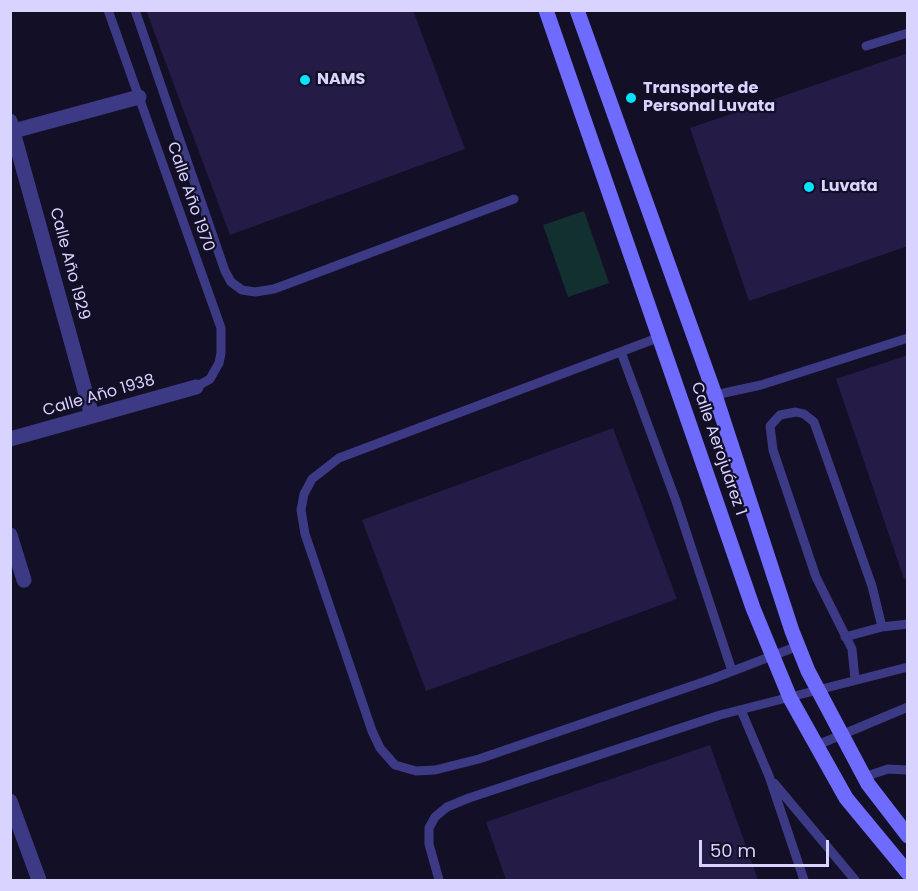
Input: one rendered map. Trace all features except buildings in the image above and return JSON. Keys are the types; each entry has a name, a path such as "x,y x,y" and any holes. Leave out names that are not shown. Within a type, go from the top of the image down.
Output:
{"street":[{"name":"Calle Aerojuárez 1","path":"546,10 753,608 790,698 846,798 908,873"},
{"name":"Calle Aerojuárez 1","path":"577,10 715,395 798,646 840,735 864,777 908,836"},
{"path":"11,128 139,97"},
{"name":"Calle Año 1929","path":"11,128 92,416"},
{"name":"Calle Año 1938","path":"10,439 196,387"},
{"path":"10,535 24,580"},
{"path":"10,801 39,880"}],"lane":[{"name":"Calle Año 1970","path":"108,10 220,328 219,363 210,379 196,387"},
{"path":"135,10 225,271 231,282 242,290 255,292 274,289 514,199"},
{"path":"866,46 908,33"},
{"path":"660,337 339,458 324,468 308,487 301,510 305,534 327,605 380,748 395,765 403,769 435,770 479,759 798,646"},
{"path":"715,395 761,385 908,338"},
{"path":"621,352 680,511 732,671"},
{"path":"855,679 853,655 816,577 773,450 770,426 786,413 804,414 814,422 872,586 882,627"},
{"path":"845,637 882,627 908,624"},
{"path":"440,880 429,843 429,828 435,817 447,807 573,761 741,710 908,667"},
{"path":"815,746 908,707"},
{"path":"741,710 769,776 804,880"},
{"path":"864,777 888,769 908,770"},
{"path":"769,776 855,880"}],"green space":[{"path":"584,211 609,283 568,297 543,225"}],"place":[{"name":"NAMS","path":"305,80"},
{"name":"Transporte de Personal Luvata","path":"631,98"},
{"name":"Luvata","path":"809,187"}]}
